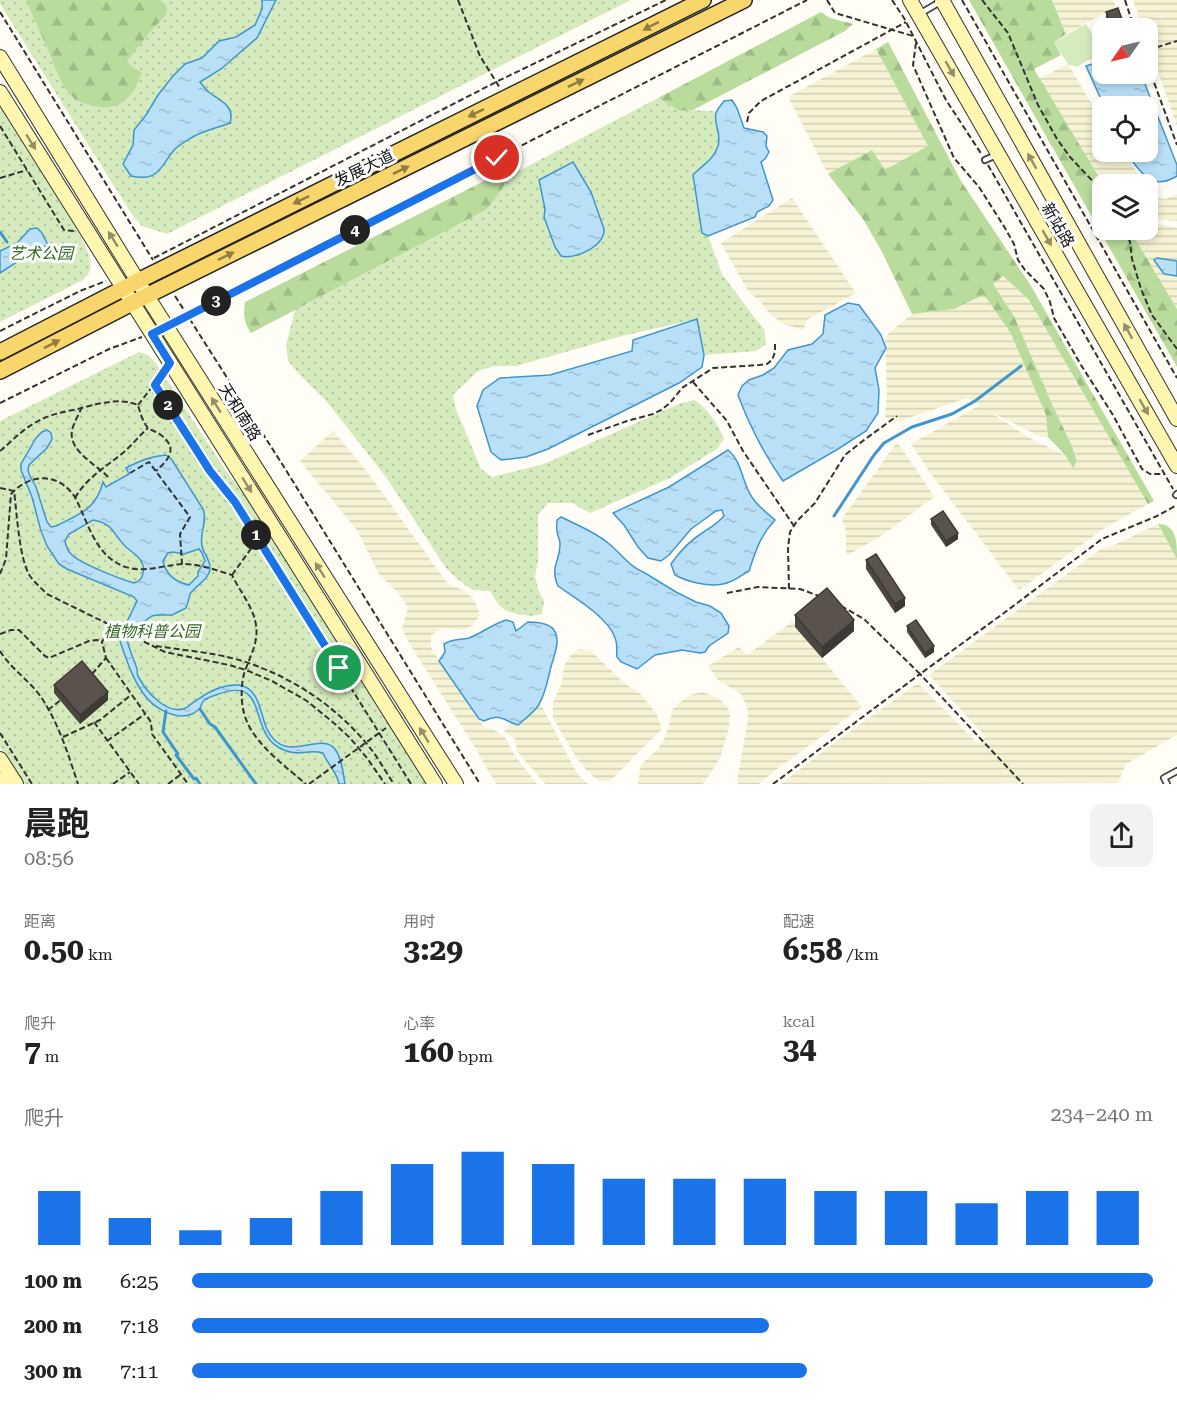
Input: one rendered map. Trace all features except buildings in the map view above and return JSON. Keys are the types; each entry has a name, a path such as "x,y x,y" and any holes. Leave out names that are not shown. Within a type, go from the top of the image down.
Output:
{"main road":[{"name":"发展大道","path":"0,352 119,283 138,281 155,265 506,99 703,0"},
{"name":"发展大道","path":"0,371 168,285 744,0"}],"street":[{"path":"904,0 934,41"},
{"name":"新站路","path":"910,0 1177,466"},
{"name":"新站路","path":"943,0 1177,418"},
{"name":"天和南路","path":"0,57 147,296 456,784"},
{"name":"天和南路","path":"0,92 435,784"},
{"path":"0,759 16,784"},
{"path":"0,780 3,784"}],"lane":[{"path":"919,15 943,0"},
{"path":"985,160 998,153"},
{"path":"1167,784 1164,778 1177,771"}],"path":[{"path":"458,0 480,56 506,99"},
{"path":"0,12 155,265 496,82 666,0"},
{"path":"166,326 807,0"},
{"path":"827,0 835,13 912,36"},
{"path":"892,0 906,22 946,100 985,160 1177,494"},
{"path":"962,0 1177,378"},
{"path":"982,0 1008,33 1038,105 1057,139 1092,180"},
{"path":"1125,0 1131,18"},
{"path":"747,122 749,112 761,101 906,22"},
{"path":"1158,47 1177,40"},
{"path":"916,43 913,65 954,158 979,188 1005,228 1014,244 1018,260 1044,289 1059,328 1113,415 1142,469 1150,474 1164,474"},
{"path":"1155,84 1177,145"},
{"path":"0,126 64,230 88,232"},
{"path":"0,178 27,171"},
{"path":"1129,240 1141,289 1152,315 1177,349"},
{"path":"0,331 80,291 119,283"},
{"path":"168,285 284,467 480,784"},
{"path":"0,403 109,349 152,334"},
{"path":"588,435 661,410 682,388 713,368 767,364 772,360 775,343"},
{"path":"138,405 170,363"},
{"path":"693,382 728,421 743,451 794,526"},
{"path":"155,385 210,471 235,502 411,784"},
{"path":"0,451 33,424 61,411 105,402 131,402 138,405 148,428 163,436 171,449 168,460 156,471"},
{"path":"82,407 72,429 72,436 85,459 109,478"},
{"path":"789,589 790,532 815,502 845,455 897,416"},
{"path":"75,498 82,487 148,428"},
{"path":"130,473 149,462 190,517 180,534 182,564"},
{"path":"0,574 6,559 11,494 17,487 37,477 48,478 62,484 71,492 92,537 103,552 123,566 144,570 182,564 202,565 232,575 251,608 256,625 257,639 243,677 241,699 247,723 259,741 308,784 396,721"},
{"path":"0,488 14,491"},
{"path":"14,491 23,560 29,574 47,594 165,652 228,665 272,681 307,701 335,724 359,748 386,784"},
{"path":"773,784 1102,539 1177,505"},
{"path":"232,575 258,539"},
{"path":"727,593 758,587 800,589 826,599"},
{"path":"836,602 864,619 920,674 1023,784"},
{"path":"111,626 102,642 106,658 151,722 152,734 188,784"},
{"path":"0,634 19,630 49,658 89,641 102,642"},
{"path":"153,645 248,663 294,683 328,705 357,732 394,784"},
{"path":"0,651 9,664 30,683 42,698 63,737 78,784"},
{"path":"92,675 106,658"},
{"path":"63,737 100,720 131,695"},
{"path":"48,710 66,696"},
{"path":"107,741 145,714"},
{"path":"94,722 140,784"},
{"path":"0,733 32,784"},
{"path":"113,784 130,772"},
{"path":"168,784 181,775"}],"shaded area":[{"path":"1052,0 1114,0 1116,7 1066,34"},
{"path":"1133,0 1177,0 1177,126 1158,71 1158,18 1139,18"},
{"path":"876,49 928,146 885,171 872,150 828,174 788,97"},
{"path":"1068,64 1092,104 1092,162 1130,162 1138,174 1097,174 1039,79"},
{"path":"1177,194 1177,221 1158,219 1158,198 1166,199"},
{"path":"792,198 856,293 807,320 803,330 783,324 748,291 721,243"},
{"path":"1158,224 1177,228 1177,309 1136,240 1158,240"},
{"path":"1003,276 1029,300 1148,504 1106,527 1019,590 911,444 980,405 967,398 897,422 885,417 887,394 885,339 889,333 912,314 954,309 984,295 1010,332 1046,415 1048,437 1041,437 989,411 1026,436 1066,456 1073,467 1077,461 1071,444 1014,316 993,284"},
{"path":"333,431 365,469 448,584 465,591 475,601 480,615 472,626 460,630 443,628 431,635 431,648 484,727 504,736 515,756 537,784 496,784 402,629 408,608 400,595 379,574 357,530 300,461"},
{"path":"897,442 934,497 881,536 846,556 846,531 842,519"},
{"path":"1158,524 1177,559 1177,735 1126,764 1118,783 781,784 918,683 978,744 986,737 929,675 1101,549"},
{"path":"792,622 862,707 759,784 738,784 748,719 747,706 741,694 718,680 708,666 739,647 747,655"},
{"path":"580,649 591,651 624,683 641,694 657,715 662,729 610,781 599,781 587,771 553,718 553,702 562,683 564,666 571,655"},
{"path":"702,692 718,698 726,705 730,714 729,728 720,758 708,777 703,784 638,784 641,765 663,741 673,709 690,695"},
{"path":"540,703 578,775 588,784 545,784 517,751 515,739 504,731 511,723 518,725"}],"green space":[{"path":"0,0 631,0 167,234 142,226 131,213 0,4"},
{"path":"26,0 160,0 165,4 166,15 127,61 134,69 142,72 134,90 126,100 115,106 104,107 80,102 69,93 59,76"},
{"path":"969,0 1052,0 1066,34 1054,42 1061,55 1034,69 1097,174 1092,174 1092,217"},
{"path":"821,12 830,18 853,24 845,31 693,110 680,111 658,98"},
{"path":"1086,24 1092,34 1092,59 1077,67 1068,64 1054,42"},
{"path":"888,42 961,181 1031,286 1154,501 1148,504 1029,300 1003,276 993,284 1014,316 1071,444 1077,461 1073,468 1066,456 1048,437 1046,415 1010,332 984,295 954,309 912,314 863,219 828,174 872,150 885,170 928,146 876,49"},
{"path":"658,98 680,111 716,111 718,146 708,163 702,233 708,236 722,274 764,329 766,344 756,351 704,355 697,319 622,336 516,366 495,366 478,371 453,395 456,409 481,469 492,477 544,464 681,403 695,400 712,417 724,439 717,449 670,478 590,513 572,503 548,503 538,515 538,561 535,576 544,601 542,614 528,616 506,611 490,591 472,590 446,568 386,477 327,402 288,361 286,345 295,310 486,210 511,175"},
{"name":"艺术公园","path":"0,99 81,237 91,266 83,280 0,322"},
{"path":"504,171 511,175 486,210 251,333 245,319 245,302"},
{"path":"1105,240 1136,240 1177,309 1177,367"},
{"name":"植物科普公园","path":"139,352 148,355 155,362 228,474 245,495 427,784 24,784 0,747 0,421"},
{"path":"1158,524 1169,527 1175,535 1177,559"}],"water":[{"path":"262,0 276,0 257,38 221,69 200,82 229,108 230,123 191,138 175,149 154,175 131,176 123,164 133,145 134,130 158,95 185,64 202,58 219,41 236,37 255,25 262,9"},
{"path":"1092,64 1092,79 1086,66"},
{"path":"1094,84 1145,84 1150,96 1100,96"},
{"path":"732,100 744,128 763,132 767,136 766,146 769,152 761,162 773,200 769,206 757,212 755,217 708,236 702,233 693,175 716,151 719,141 716,113 724,101"},
{"path":"1158,117 1177,165 1177,176 1160,182 1158,182 1158,174 1142,173 1133,162 1158,162"},
{"path":"573,162 591,192 604,229 600,241 595,246 581,254 567,257 561,256 555,247 544,217 545,209 539,180"},
{"path":"37,228 48,245 0,273 0,251 17,243 30,229"},
{"path":"1157,258 1177,261 1177,276 1164,274 1154,260"},
{"path":"848,303 859,305 881,335 886,348 875,368 879,390 878,413 866,431 783,481 758,440 738,395 742,386 749,380 774,368 788,350 812,344 823,334 825,315"},
{"path":"697,319 704,355 702,367 679,383 548,449 526,457 501,460 491,452 477,406 483,390 500,378 550,375 632,351 633,340"},
{"path":"47,430 51,433 52,439 47,448 29,465 28,470 47,522 51,527 86,510 96,499 103,482 106,487 129,474 126,468 145,459 166,455 172,460 203,509 205,518 201,541 210,566 209,573 190,594 186,608 172,615 152,616 132,630 127,639 138,675 147,690 165,706 179,710 216,689 233,685 246,687 255,696 267,729 274,740 292,747 328,744 335,749 341,761 345,784 339,784 337,776 323,753 291,752 278,747 269,739 256,706 251,697 244,692 233,690 210,697 204,701 200,709 185,716 164,711 147,698 132,674 120,641 120,636 137,601 134,597 59,564 47,546 41,531 21,464 42,432","holes":["93,520 109,527 141,561 143,568 139,581 134,583 110,574 82,562 70,552 65,541 69,534","199,549 205,561 198,576 189,585 175,580 164,566 163,561 168,553 184,554"]},
{"path":"728,450 740,467 750,494 759,506 775,520 762,538 749,571 723,584 692,582 675,575 671,564 682,550 724,516 722,510 716,511 691,529 661,561 648,558 613,513 669,487"},
{"path":"561,517 603,539 639,570 676,592 721,613 729,626 728,633 709,646 705,652 682,650 655,655 637,669 621,662 617,657 616,640 606,623 591,609 558,586 555,574 560,544 557,520"},
{"path":"506,620 513,622 516,631 528,622 546,624 554,630 557,640 542,698 536,709 518,725 498,717 484,721 479,719 439,661 445,652 444,644 469,638"}],"waterway":[{"path":"0,232 7,242"},
{"path":"834,516 884,443 912,427 952,414 975,401 1021,366"},
{"path":"200,709 256,784"},
{"path":"166,711 163,732 178,754 176,755 200,784"}],"route":[{"path":"339,668 235,502 210,471 155,385 170,363 152,334 497,158"}]}
